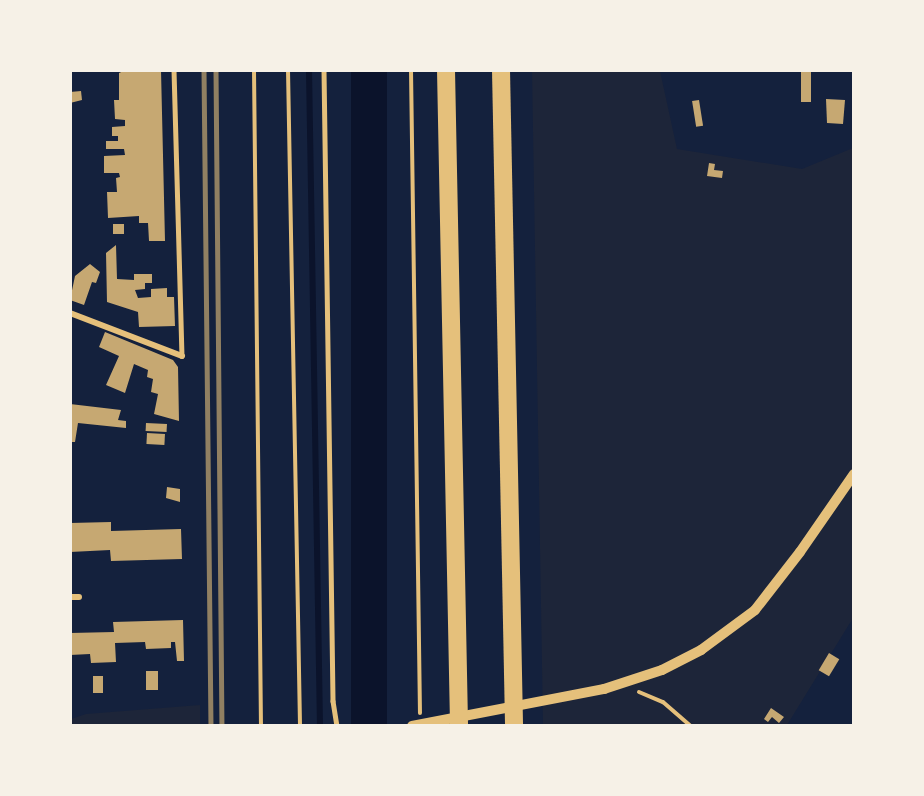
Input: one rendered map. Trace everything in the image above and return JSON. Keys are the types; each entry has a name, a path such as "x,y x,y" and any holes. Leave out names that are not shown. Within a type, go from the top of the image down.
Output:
{"highway":[{"path":"446,70 459,726"},
{"path":"501,70 514,726"}],"street":[{"path":"70,313 182,356"},
{"path":"412,726 604,688 662,670 700,650 755,610 800,552 854,474"},
{"path":"70,597 79,597"}],"lane":[{"path":"174,70 182,356"},
{"path":"324,70 333,701 337,726"}],"path":[{"path":"254,70 261,726"},
{"path":"288,70 300,726"},
{"path":"411,70 420,726"},
{"path":"618,684 663,702 691,726"}],"shaded area":[{"path":"351,71 387,71 387,725 351,725"},
{"path":"532,71 660,71 677,149 802,169 853,148 853,618 787,725 543,725"},
{"path":"200,705 200,725 71,725 71,719 86,714"}],"building":[{"path":"126,70 161,70 165,241 149,241 148,223 139,223 139,216 108,218 107,192 117,192 116,178 120,177 119,173 104,173 104,156 125,155 124,149 106,149 106,141 118,141 118,136 112,136 112,127 125,126 125,120 115,119 114,100 119,100 119,73"},
{"path":"801,70 811,70 811,102 801,102"},
{"path":"81,91 82,100 70,103 70,92"},
{"path":"826,99 845,100 843,124 827,123"},
{"path":"699,100 703,126 696,127 692,101"},
{"path":"709,163 715,164 714,170 723,171 722,178 707,176"},
{"path":"113,224 124,224 124,234 113,234"},
{"path":"116,245 117,279 134,280 134,274 152,274 152,283 145,283 145,289 135,290 138,298 151,297 151,289 167,288 167,297 174,297 175,326 139,327 138,312 107,302 106,253"},
{"path":"90,264 100,272 96,283 92,282 84,305 70,300 75,276"},
{"path":"105,332 173,360 178,367 179,421 154,414 158,394 151,392 153,379 147,377 148,370 134,364 125,393 106,385 119,356 99,347"},
{"path":"70,404 121,410 118,420 126,421 126,428 78,423 75,442 70,442"},
{"path":"146,423 167,424 167,432 146,431"},
{"path":"147,433 165,434 164,445 146,444"},
{"path":"167,487 180,489 180,502 166,498"},
{"path":"111,522 111,531 181,529 182,559 111,561 110,550 70,552 70,523"},
{"path":"183,620 184,661 177,661 175,642 171,642 171,648 146,649 145,642 115,643 116,662 91,663 90,654 70,655 70,633 114,632 113,622"},
{"path":"829,653 839,659 829,676 819,670"},
{"path":"146,671 158,671 158,690 146,690"},
{"path":"93,676 103,676 103,693 93,693"},
{"path":"771,708 784,717 779,723 772,717 768,722 764,719"}],"waterway":[{"path":"309,70 320,726"}],"railway":[{"path":"204,70 211,726"},
{"path":"216,70 222,726"}]}
